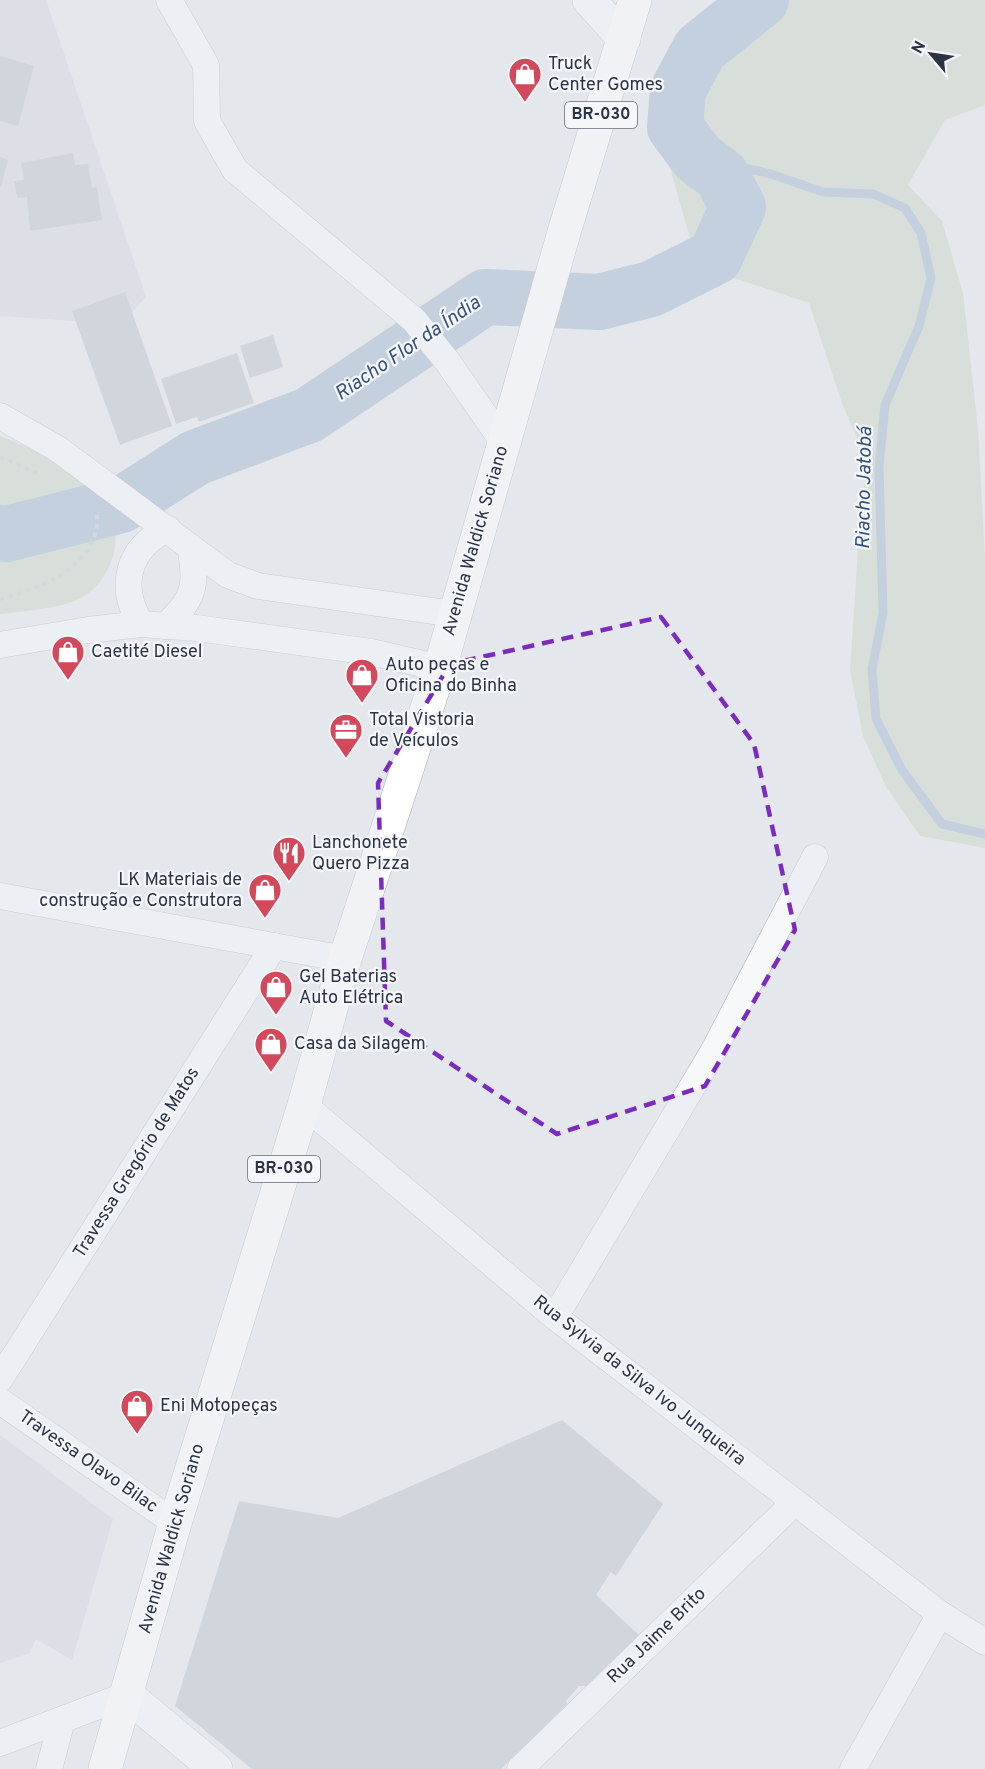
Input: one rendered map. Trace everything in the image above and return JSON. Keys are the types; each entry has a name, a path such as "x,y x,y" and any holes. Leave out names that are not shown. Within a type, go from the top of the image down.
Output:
{"main road":[{"name":"Avenida Waldick Soriano","path":"105,1769 175,1523 304,1105 345,959 440,668 565,229 635,0"}],"street":[{"path":"169,0 206,65 207,121 235,170 414,320 447,361 504,443"},
{"path":"589,0 624,39"},
{"path":"0,416 58,449 228,575 258,586 454,614"},
{"path":"153,625 128,598 129,574 145,544 155,535 168,529"},
{"path":"153,625 189,602 195,571 190,547"},
{"path":"0,645 88,630 153,625 197,628 370,652 440,668"},
{"path":"555,1317 713,1052 814,857"},
{"path":"4,903 345,959"},
{"name":"Travessa Gregório de Matos","path":"0,1379 274,946"},
{"name":"Rua Sylvia da Silva Ivo Junqueira","path":"304,1105 555,1317 940,1614 985,1642"},
{"name":"Travessa Olavo Bilac","path":"0,1401 175,1523"},
{"name":"Rua Jaime Brito","path":"520,1769 794,1503"},
{"path":"853,1769 940,1614"},
{"path":"0,1743 127,1695 216,1769"},
{"path":"49,1769 62,1720"}],"path":[{"path":"0,599 51,581 69,569 86,553 94,540 97,517"}],"highlighted area":[{"path":"661,617 754,744 795,930 705,1086 557,1134 386,1021 378,783 450,664"}],"shaded area":[{"path":"0,0 46,0 146,297 121,324 0,316"},
{"path":"0,1435 113,1519 72,1660 36,1639 30,1653 0,1663"}],"green space":[{"path":"761,0 985,0 985,105 945,120 908,185 942,221 963,293 978,429 985,557 985,848 920,836 886,787 863,736 850,670 860,520 867,463 842,403 809,303 728,276 691,242 662,140 670,92 700,49"},
{"path":"0,436 80,474 102,493 111,508 116,542 112,559 95,588 81,598 52,607 0,614"}],"building":[{"path":"0,56 34,66 18,126 0,121"},
{"path":"73,153 75,165 88,164 92,188 97,187 102,220 30,231 27,197 17,198 14,181 24,180 21,163"},
{"path":"0,157 8,160 1,187 0,187"},
{"path":"125,292 172,426 120,445 72,311"},
{"path":"273,335 283,367 250,378 240,346"},
{"path":"237,353 254,403 199,422 197,417 176,424 161,379"},
{"path":"562,1420 663,1504 616,1576 611,1572 596,1595 639,1635 586,1686 579,1686 566,1701 567,1704 501,1769 252,1769 175,1706 239,1501 338,1518"}],"waterway":[{"name":"Riacho Flor da Índia","path":"0,533 6,534 121,505 195,458 309,415 485,297 599,302 651,289 715,257 738,207 721,175 698,158 675,127 678,90 700,49 761,0"},
{"name":"Riacho Jatobá","path":"698,158 771,174 823,192 873,194 905,208 921,233 931,278 919,326 885,405 879,467 883,613 872,669 876,719 902,770 942,824 985,834"}],"place":[{"name":"Truck Center Gomes","path":"525,103"},
{"name":"Caetité Diesel","path":"68,681"},
{"name":"Auto peças e Oficina do Binha","path":"362,704"},
{"name":"Total Vistoria de Veículos","path":"346,759"},
{"name":"Lanchonete Quero Pizza","path":"289,882"},
{"name":"LK Materiais de construção e Construtora","path":"265,919"},
{"name":"Gel Baterias Auto Elétrica","path":"276,1016"},
{"name":"Casa da Silagem","path":"271,1073"},
{"name":"Eni Motopeças","path":"137,1435"}]}
